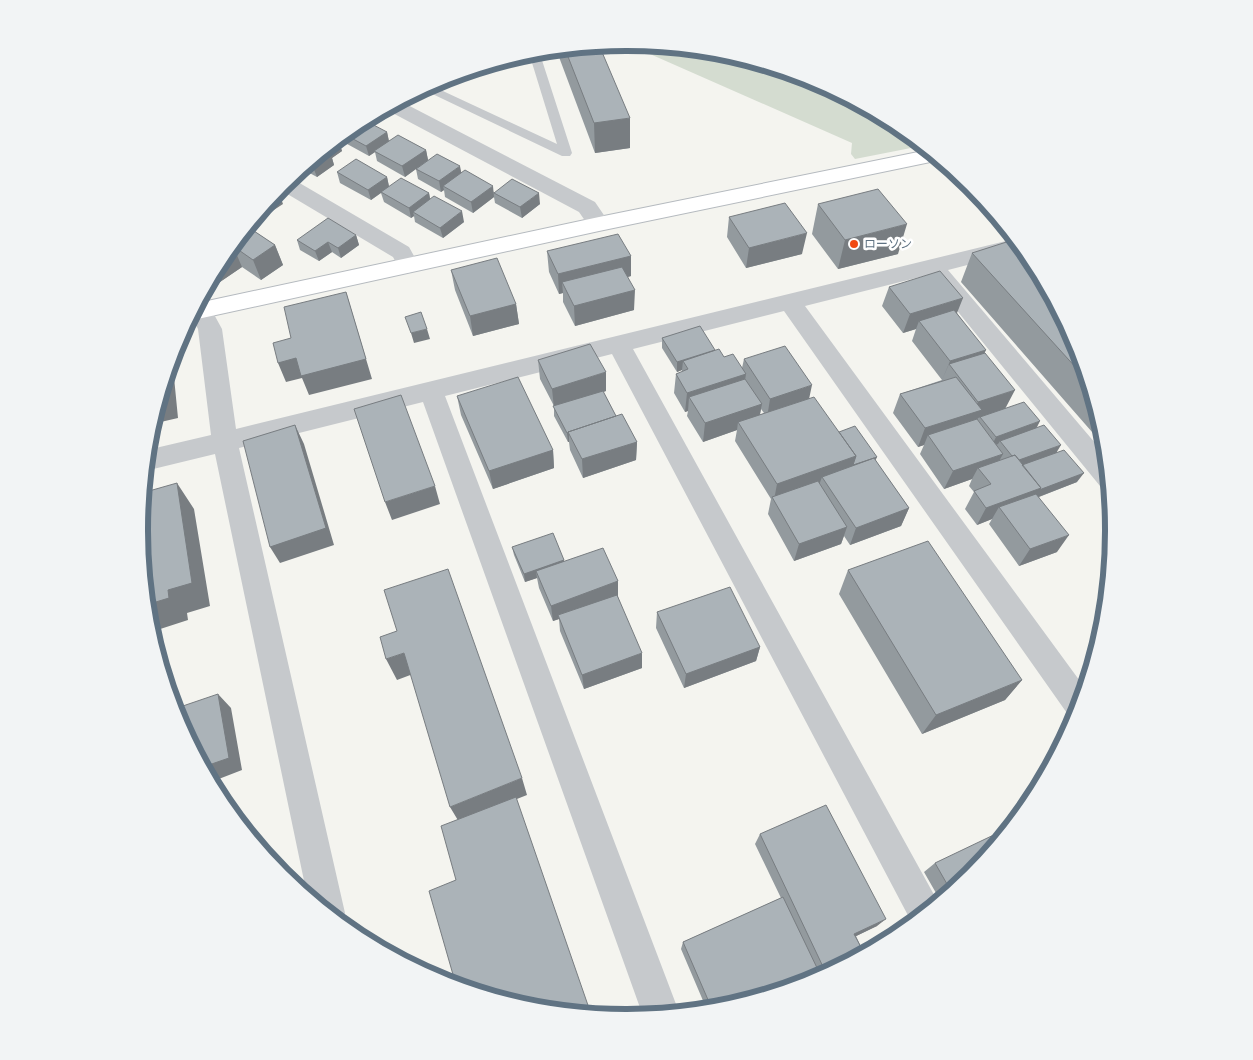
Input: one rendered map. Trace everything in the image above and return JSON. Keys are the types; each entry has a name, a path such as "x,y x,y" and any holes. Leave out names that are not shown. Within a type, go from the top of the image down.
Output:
{"street":[{"path":"399,109 587,207 599,224"},
{"path":"203,308 926,157"},
{"path":"292,187 401,252 408,265"},
{"path":"153,459 1012,246"},
{"path":"933,267 1101,468"},
{"path":"790,302 1075,698"},
{"path":"200,313 210,329 225,442 326,902"},
{"path":"618,344 921,907"},
{"path":"431,391 659,1008"}],"lane":[{"path":"436,91 566,153 536,59"}],"shaded area":[{"path":"644,52 689,55 720,60 777,76 866,115 914,147 855,159 851,154 852,143"}],"building":[{"path":"602,52 630,118 594,123 567,55"},
{"path":"373,124 387,132 366,146 352,138"},
{"path":"398,135 426,150 402,166 374,151"},
{"path":"437,154 460,166 439,181 416,169"},
{"path":"356,159 387,177 368,190 337,172"},
{"path":"465,170 493,186 471,202 443,186"},
{"path":"401,178 429,193 409,208 381,192"},
{"path":"512,179 539,193 520,207 494,193"},
{"path":"878,189 907,224 845,240 818,204"},
{"path":"434,196 462,211 440,228 413,212"},
{"path":"785,203 807,233 749,248 729,217"},
{"path":"328,218 356,235 338,248 328,242 315,251 297,240"},
{"path":"254,231 275,245 253,260 239,250"},
{"path":"618,234 631,256 558,274 547,251"},
{"path":"1008,242 1025,264 1056,318 1078,369 972,253"},
{"path":"497,258 516,304 470,316 451,270"},
{"path":"622,267 635,290 574,306 562,282"},
{"path":"940,271 963,298 910,314 889,287"},
{"path":"346,292 366,359 301,376 296,358 278,363 273,343 291,338 284,307"},
{"path":"954,310 986,350 950,361 919,321"},
{"path":"421,312 427,329 411,333 405,317"},
{"path":"700,326 715,350 677,362 662,338"},
{"path":"590,344 606,372 552,389 538,360"},
{"path":"785,346 812,385 770,399 744,359"},
{"path":"719,349 724,357 733,354 746,374 687,393 676,374 688,369 683,361"},
{"path":"985,353 1015,390 978,402 949,364"},
{"path":"518,377 553,450 489,471 457,396"},
{"path":"956,377 982,410 925,428 900,394"},
{"path":"745,379 762,404 705,423 689,397"},
{"path":"603,391 616,416 567,433 553,406"},
{"path":"401,395 435,486 385,502 354,409"},
{"path":"814,397 856,456 777,484 738,422"},
{"path":"1024,402 1040,421 996,437 980,417"},
{"path":"622,414 637,442 582,459 568,432"},
{"path":"977,419 1003,454 953,471 928,435"},
{"path":"295,425 326,528 270,547 243,441"},
{"path":"1044,425 1061,445 1019,460 1015,455 1012,456 1000,441"},
{"path":"855,426 877,457 853,465 856,456 839,432"},
{"path":"1064,450 1084,473 1039,490 1041,488 1022,465"},
{"path":"1015,455 1041,488 986,508 974,491 991,484 978,468"},
{"path":"874,458 909,508 856,528 822,477"},
{"path":"818,481 847,527 799,544 772,497"},
{"path":"177,483 192,583 168,590 169,598 154,603 149,561 150,491"},
{"path":"1036,494 1069,535 1030,549 999,507"},
{"path":"553,533 564,560 524,574 512,547"},
{"path":"928,541 1022,680 936,715 848,570"},
{"path":"603,548 618,581 551,606 536,571"},
{"path":"448,569 522,778 450,807 404,653 386,659 380,637 397,631 384,590"},
{"path":"730,587 760,647 686,674 657,612"},
{"path":"617,595 642,653 582,675 558,615"},
{"path":"218,694 229,758 210,765 182,706"},
{"path":"516,797 589,1007 533,1000 453,976 429,891 456,880 441,826"},
{"path":"826,805 886,919 854,934 861,947 823,966 760,834"},
{"path":"996,834 965,869 948,885 935,863"},
{"path":"783,897 817,969 780,983 709,1002 683,942"}],"place":[{"name":"ローソン","path":"854,244"}]}
